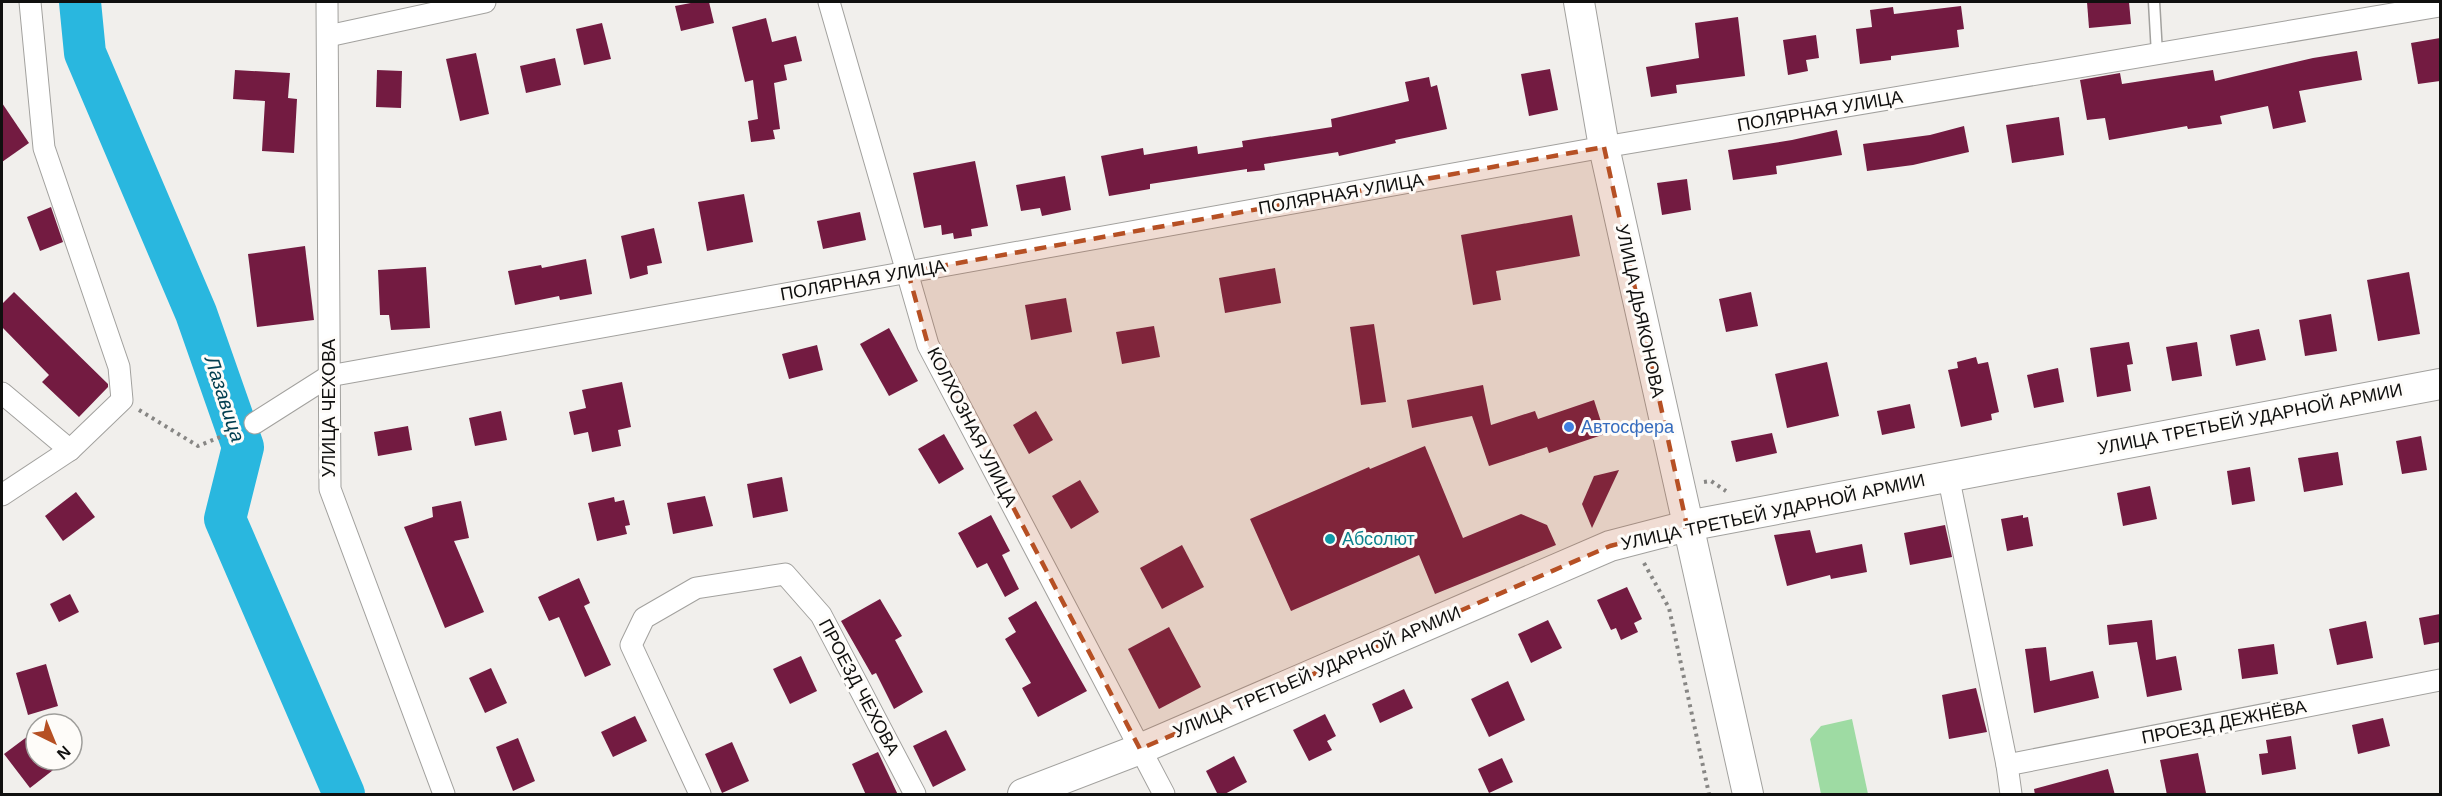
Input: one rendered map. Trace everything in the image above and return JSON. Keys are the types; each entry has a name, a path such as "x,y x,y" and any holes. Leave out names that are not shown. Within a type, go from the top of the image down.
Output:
{"main road":[{"name":"УЛИЦА ДЬЯКОНОВА","path":"1579,2 1604,147 1748,795"},
{"name":"УЛИЦА ТРЕТЬЕЙ УДАРНОЙ АРМИИ","path":"1023,795 1140,749 1610,546 1687,526 2440,384"}],"street":[{"path":"2,495 70,450 122,400 118,367 44,148 30,2"},
{"name":"УЛИЦА ЧЕХОВА","path":"327,2 330,489 444,795"},
{"path":"328,36 485,2"},
{"name":"КОЛХОЗНАЯ УЛИЦА","path":"829,2 928,345 1164,795"},
{"name":"ПОЛЯРНАЯ УЛИЦА","path":"255,423 329,376 1604,147 2440,6"},
{"path":"2,393 70,450"},
{"path":"1948,476 2007,765 2011,795"},
{"name":"ПРОЕЗД ЧЕХОВА","path":"700,795 631,645 644,618 696,588 784,573 821,615 915,795"},
{"name":"ПРОЕЗД ДЕЖНЁВА","path":"2007,765 2440,680"}],"lane":[{"path":"2154,2 2157,54"}],"path":[{"path":"122,400 198,446 255,423"},
{"path":"1631,540 1669,608 1709,795"}],"highlighted area":[{"path":"1604,147 1687,526 1610,546 1140,749 928,345 908,272"}],"green space":[{"path":"1852,719 1868,794 1821,794 1810,739 1821,726"}],"building":[{"path":"709,2 714,23 681,31 675,6"},
{"path":"2087,2 2129,2 2131,24 2089,28"},
{"path":"1961,6 1964,29 1957,30 1959,47 1891,56 1891,60 1860,64 1856,29 1872,27 1870,10 1893,7 1894,14"},
{"path":"1738,17 1745,76 1676,85 1677,93 1651,97 1646,67 1699,58 1695,23"},
{"path":"766,18 772,42 796,36 802,61 784,65 787,80 774,83 780,129 773,130 775,139 751,142 748,121 758,119 753,80 745,82 732,27"},
{"path":"602,23 611,59 584,65 576,29"},
{"path":"1816,35 1819,58 1806,60 1808,71 1788,75 1783,40"},
{"path":"2440,38 2440,81 2418,84 2411,43"},
{"path":"2357,51 2362,80 2299,91 2306,122 2273,129 2268,106 2220,116 2222,124 2188,129 2187,126 2109,140 2105,118 2087,120 2080,80 2120,73 2122,84 2213,70 2215,81 2313,58"},
{"path":"476,53 489,114 460,121 446,59"},
{"path":"555,58 561,85 526,93 520,66"},
{"path":"1550,69 1558,110 1529,116 1521,74"},
{"path":"235,70 290,73 288,98 297,99 294,153 262,151 265,101 233,99"},
{"path":"377,70 402,71 401,108 376,107"},
{"path":"1429,77 1431,87 1437,85 1447,129 1395,140 1396,143 1339,156 1338,152 1264,164 1265,170 1247,172 1247,169 1150,184 1150,189 1109,196 1101,156 1143,148 1144,155 1197,146 1198,154 1243,147 1242,141 1332,127 1331,119 1409,101 1405,82"},
{"path":"2,103 29,143 2,162"},
{"path":"2059,117 2064,155 2012,163 2006,125"},
{"path":"1964,126 1969,152 1913,165 1867,171 1863,144 1930,135"},
{"path":"1837,130 1842,155 1776,166 1777,174 1733,180 1728,150"},
{"path":"975,161 988,226 971,229 972,236 954,239 953,233 942,235 941,225 924,228 913,173"},
{"path":"1065,176 1071,210 1042,216 1040,208 1021,211 1016,185"},
{"path":"1687,179 1691,210 1662,215 1657,183"},
{"path":"744,194 753,242 707,251 698,202"},
{"path":"51,207 63,242 40,251 27,217"},
{"path":"860,212 866,240 823,249 817,221"},
{"path":"1572,215 1580,256 1496,271 1501,300 1473,305 1461,235"},
{"path":"654,228 662,263 647,266 648,274 630,279 621,236"},
{"path":"305,246 314,320 257,327 248,254"},
{"path":"586,259 592,294 560,300 559,296 515,305 508,271 541,265 542,268"},
{"path":"426,267 430,328 391,330 389,315 380,315 378,270"},
{"path":"1275,268 1281,303 1225,313 1219,278"},
{"path":"2409,272 2420,334 2378,341 2367,280"},
{"path":"14,292 108,384 108,387 79,417 42,382 49,375 2,327 2,304"},
{"path":"1751,292 1758,326 1726,332 1719,299"},
{"path":"1066,298 1072,332 1031,340 1025,305"},
{"path":"2331,314 2337,351 2305,356 2299,320"},
{"path":"1374,324 1386,402 1361,405 1350,327"},
{"path":"1154,326 1160,357 1122,364 1116,332"},
{"path":"889,328 918,381 889,396 860,344"},
{"path":"2259,329 2266,360 2236,366 2230,335"},
{"path":"2129,342 2133,364 2127,365 2131,391 2097,397 2090,348"},
{"path":"2197,342 2202,376 2172,381 2166,347"},
{"path":"817,345 823,370 789,379 782,354"},
{"path":"1976,357 1978,364 1988,362 1999,412 1991,414 1992,420 1961,427 1948,370 1958,368 1957,362"},
{"path":"1827,362 1839,416 1787,428 1775,374"},
{"path":"2058,368 2064,402 2034,408 2027,375"},
{"path":"622,382 631,427 618,430 621,446 592,452 588,432 574,435 569,412 586,408 582,390"},
{"path":"1483,385 1491,425 1535,411 1538,419 1594,400 1605,434 1549,453 1547,447 1489,466 1472,416 1412,428 1407,400"},
{"path":"1910,404 1915,428 1882,435 1877,411"},
{"path":"501,411 507,440 475,446 469,418"},
{"path":"1036,411 1053,440 1029,454 1013,425"},
{"path":"408,426 412,450 378,456 374,432"},
{"path":"1772,433 1777,453 1736,462 1731,441"},
{"path":"944,434 964,469 939,484 918,449"},
{"path":"2421,436 2427,470 2402,474 2396,441"},
{"path":"1425,446 1463,538 1521,514 1547,525 1556,545 1435,594 1419,555 1291,611 1250,519 1369,467 1370,469"},
{"path":"2338,452 2343,485 2304,492 2298,458"},
{"path":"2250,467 2255,501 2232,505 2227,471"},
{"path":"1619,470 1592,528 1582,504 1594,476"},
{"path":"782,477 788,511 753,518 747,484"},
{"path":"1080,480 1099,512 1071,529 1052,496"},
{"path":"2150,486 2157,519 2123,526 2117,493"},
{"path":"76,492 95,517 63,541 45,516"},
{"path":"705,496 713,526 673,534 667,503"},
{"path":"614,497 615,502 624,500 630,525 625,526 627,534 597,541 588,503"},
{"path":"461,501 469,538 454,541 484,612 445,628 404,527 433,517 432,507"},
{"path":"991,515 1010,551 1002,555 1019,589 1005,597 987,563 977,568 958,533"},
{"path":"2023,515 2023,518 2028,517 2033,546 2007,551 2001,519"},
{"path":"1945,525 1952,557 1910,565 1904,533"},
{"path":"1810,530 1816,553 1862,544 1867,572 1831,579 1830,575 1787,586 1774,535"},
{"path":"1182,545 1204,587 1162,609 1140,568"},
{"path":"579,578 590,603 584,606 611,665 585,677 559,617 549,621 538,597"},
{"path":"1627,587 1642,619 1634,623 1638,632 1621,640 1616,628 1611,630 1597,600"},
{"path":"70,594 79,612 59,622 50,604"},
{"path":"880,599 902,636 895,640 923,692 894,709 876,673 872,675 841,621"},
{"path":"1036,601 1087,691 1038,717 1022,688 1031,683 1005,639 1016,632 1008,618"},
{"path":"2440,614 2440,642 2424,645 2419,618"},
{"path":"1548,620 1562,648 1531,663 1518,634"},
{"path":"2152,620 2156,660 2176,656 2182,690 2147,697 2137,642 2109,645 2107,625"},
{"path":"2366,621 2373,658 2337,665 2329,629"},
{"path":"1169,627 1201,687 1159,709 1128,649"},
{"path":"2274,644 2278,674 2242,679 2238,649"},
{"path":"2046,647 2050,681 2093,671 2099,698 2034,713 2025,649"},
{"path":"801,656 817,691 790,704 773,669"},
{"path":"46,664 58,706 38,712 27,712 16,673"},
{"path":"491,668 507,703 485,713 469,678"},
{"path":"1508,681 1525,720 1489,737 1471,699"},
{"path":"1976,688 1987,732 1949,739 1942,695"},
{"path":"1404,689 1413,708 1380,723 1372,704"},
{"path":"1325,714 1336,736 1327,741 1332,750 1309,761 1293,730"},
{"path":"635,716 647,741 613,757 601,732"},
{"path":"2383,718 2390,746 2358,754 2352,725"},
{"path":"946,730 966,770 933,787 913,746"},
{"path":"2291,736 2296,769 2262,775 2259,754 2268,753 2266,740"},
{"path":"518,738 535,781 513,791 496,747"},
{"path":"24,739 24,772 51,772 30,788 4,754"},
{"path":"732,742 749,781 722,793 705,754"},
{"path":"878,752 898,795 866,795 852,764"},
{"path":"2198,753 2206,793 2167,795 2160,760"},
{"path":"1234,756 1247,782 1223,795 1218,795 1206,771"},
{"path":"1502,758 1513,782 1489,793 1478,769"},
{"path":"2108,769 2115,795 2035,795 2034,789"}],"waterway":[{"name":"Лазавица","path":"80,2 85,53 196,313 243,447 225,519 344,794"}],"place":[{"name":"Автосфера","path":"1569,427"},
{"name":"Абсолют","path":"1330,539"}]}
